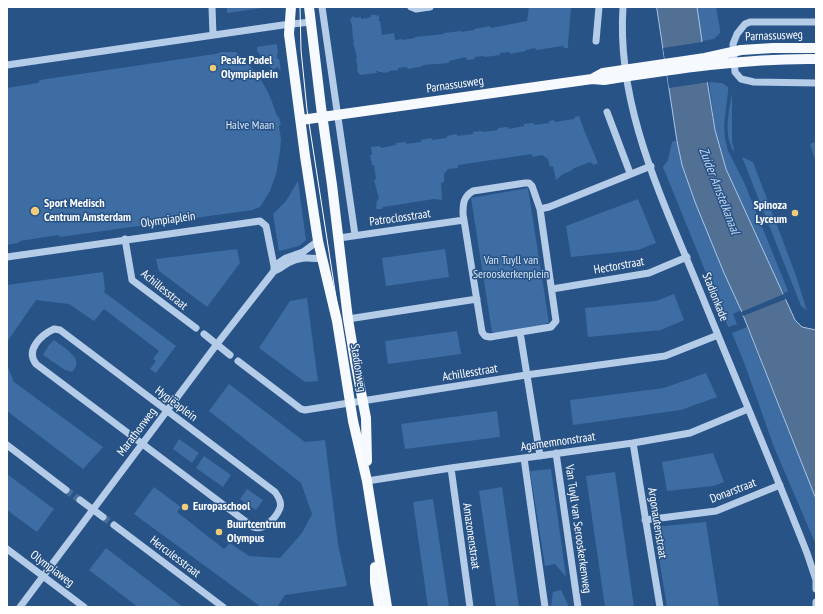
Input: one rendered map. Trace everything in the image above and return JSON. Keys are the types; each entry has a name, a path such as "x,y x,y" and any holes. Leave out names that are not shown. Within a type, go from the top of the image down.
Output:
{"main road":[{"path":"291,7 289,34 305,156 322,259"},
{"path":"309,7 322,117 329,158 339,238"},
{"name":"Parnassusweg","path":"706,62 733,48 741,50 816,48"},
{"name":"Parnassusweg","path":"322,117 592,79 603,73 627,74 706,62 735,68 777,60 816,59"},
{"path":"301,120 322,117"},
{"name":"Stadionweg","path":"339,238 348,319 367,429 367,481"},
{"name":"Stadionweg","path":"322,259 337,321 353,421 367,481 374,533 387,607"},
{"name":"Stadionweg","path":"374,533 375,582 379,607"}],"street":[{"path":"212,7 213,35"},
{"path":"322,7 355,235"},
{"path":"411,7 416,9 430,7"},
{"path":"596,41 599,7"},
{"name":"Stadionkade","path":"623,7 622,37 627,74 635,117 651,166 807,553 816,580 816,589"},
{"path":"7,65 311,22"},
{"name":"Parnassusweg","path":"735,68 733,48 737,34 745,24 750,22 816,22"},
{"path":"735,68 741,79 754,82 816,82"},
{"path":"607,112 630,174"},
{"path":"540,209 549,207 651,166"},
{"path":"529,183 532,186 540,209 556,321 551,327 490,337 485,336 482,332 464,220 464,199 473,191 529,183"},
{"name":"Patroclosstraat","path":"339,238 464,220"},
{"name":"Olympiaplein","path":"7,257 260,221 266,226 274,269"},
{"name":"Achillesstraat","path":"125,239 132,280 196,328"},
{"path":"274,269 286,258 303,252 318,241"},
{"path":"274,269 278,270 288,263 304,257 322,259"},
{"name":"Hectorstraat","path":"552,289 649,273 687,257"},
{"name":"Marathonweg","path":"20,607 274,269"},
{"path":"348,319 477,299"},
{"name":"Hygiëaplein","path":"54,329 60,330 275,492 280,503 280,508 266,526 258,528 252,526 142,444 32,360 33,347 43,334 54,329"},
{"path":"520,332 540,456"},
{"path":"204,334 230,354"},
{"name":"Achillesstraat","path":"238,360 305,410 526,375 665,356 718,335"},
{"name":"Agamemnonstraat","path":"367,481 633,443 690,433 748,409"},
{"name":"Argonautenstraat","path":"633,443 660,607"},
{"path":"7,445 66,490"},
{"name":"Van Tuyll van Serooskerkenweg","path":"556,453 578,607"},
{"path":"524,458 545,607"},
{"name":"Amazonenstraat","path":"451,468 470,607"},
{"name":"Donarstraat","path":"645,520 716,511 780,485"},
{"path":"80,500 103,517"},
{"name":"Herculesstraat","path":"114,525 223,607"},
{"name":"Olympiaweg","path":"7,549 84,607"},
{"path":"816,602 816,607"}],"green space":[{"path":"227,7 269,7 227,13"},
{"path":"529,7 571,7 568,48 564,48 563,46 536,50 535,48 510,54 510,52 500,53 500,55 474,57 475,59 467,60 466,57 449,61 449,63 423,65 408,69 407,67 398,68 398,70 383,73 376,71 377,73 360,75 358,73 357,57 353,42 355,41 353,40 352,25 350,20 353,16 355,18 361,17 361,19 366,18 367,20 367,18 371,17 371,15 376,15 376,17 377,15 379,16 378,21 380,21 382,35 394,33 395,40 403,40 444,33 462,32 490,26 491,28 527,21"},
{"path":"697,7 716,7 720,33 714,39 702,41"},
{"path":"276,44 278,53 277,59 279,59 281,71 277,67 273,70 257,51 257,47"},
{"name":"Halve Maan","path":"222,52 236,52 256,73 266,88 281,124 279,126 281,139 280,152 276,174 270,191 260,207 252,210 60,237 58,235 20,241 18,243 7,245 7,88 38,83 40,80"},
{"path":"709,82 722,83 728,87 724,125 728,151 744,182 788,291 785,293 780,288 726,169 715,130"},
{"path":"732,93 732,142 734,152 728,130 728,115"},
{"path":"579,116 598,163 594,165 590,162 572,169 573,170 563,174 556,180 553,166 550,167 548,159 542,155 532,157 532,154 458,165 458,168 448,169 444,174 444,182 441,183 442,200 434,199 383,207 382,209 376,208 377,200 379,199 374,180 376,179 374,165 372,165 370,155 372,155 371,147 380,146 381,148 396,145 396,143 406,142 406,144 421,142 421,140 431,138 432,140 447,138 447,136 457,134 457,136 473,134 473,132 498,130 498,128 508,127 509,129 524,126 524,124 534,123 534,125 549,123 549,121 554,120 555,122 574,119 575,117"},
{"path":"677,141 682,165 695,202 741,310 733,314 737,324 728,327 663,167 668,160 672,142"},
{"path":"816,142 816,162 810,144"},
{"path":"742,157 753,162 795,273 807,311 801,306"},
{"path":"298,181 306,240 299,246 279,251 273,214 286,201"},
{"name":"Van Tuyll van Serooskerkenplein","path":"528,188 549,323 546,323 544,326 495,333 492,332 471,198"},
{"path":"638,199 656,243 638,250 571,257 566,226"},
{"path":"237,249 240,263 207,307 159,271 156,259"},
{"path":"445,249 449,277 386,286 382,258"},
{"path":"103,272 104,292 176,346 156,373 150,369 156,361 153,359 159,351 104,309 94,321 69,304 36,300 7,342 7,285"},
{"path":"674,294 684,320 661,330 588,337 585,308 656,301"},
{"path":"307,298 318,381 305,382 259,348 290,301"},
{"path":"747,327 816,499 816,545 774,447 732,333"},
{"path":"457,331 461,354 388,364 385,341"},
{"path":"54,340 68,350 75,358 76,367 72,372 65,370 43,355"},
{"path":"7,365 14,382 103,447 83,469 7,411"},
{"path":"706,373 717,397 681,410 573,425 570,400 664,388"},
{"path":"229,384 305,442 325,440 338,544 347,586 285,595 277,607 261,607 134,514 154,487 181,507 177,512 224,549 230,543 249,556 280,558 302,533 312,514 301,483 209,411"},
{"path":"497,411 500,437 405,449 401,424"},
{"path":"179,439 199,453 192,463 173,449"},
{"path":"713,453 724,482 713,486 667,491 662,462"},
{"path":"204,456 231,475 223,487 196,468"},
{"path":"551,469 566,577 555,564 545,566 530,471"},
{"path":"615,472 634,607 605,607 586,476"},
{"path":"7,474 54,509 37,532 7,510"},
{"path":"502,487 519,607 496,607 479,491"},
{"path":"247,489 263,500 256,510 240,499"},
{"path":"433,499 449,607 428,607 413,502"},
{"path":"706,522 719,607 667,607 654,527"},
{"path":"106,548 183,607 138,607 89,570"},
{"path":"561,590 569,607 551,607 553,592"}],"water":[{"name":"Zuider Amstelkanaal","path":"657,7 697,7 702,41 701,43 715,130 726,169 795,320 802,327 816,330 816,499 741,310 695,202 682,165"}],"pier":[{"path":"702,42 709,82 669,88 663,48"},
{"path":"784,294 786,299 743,316 741,312"}],"tunnel":[{"path":"66,490 80,500"},
{"path":"103,517 114,525"}],"tram line":[{"path":"300,7 301,50 307,110 384,607"},
{"path":"377,607 381,593"}],"place":[{"name":"Peakz Padel Olympiaplein","path":"213,68"},
{"name":"Sport Medisch Centrum Amsterdam","path":"35,211"},
{"name":"Spinoza Lyceum","path":"795,213"},
{"name":"Europaschool","path":"185,507"},
{"name":"Buurtcentrum Olympus","path":"219,532"}]}
